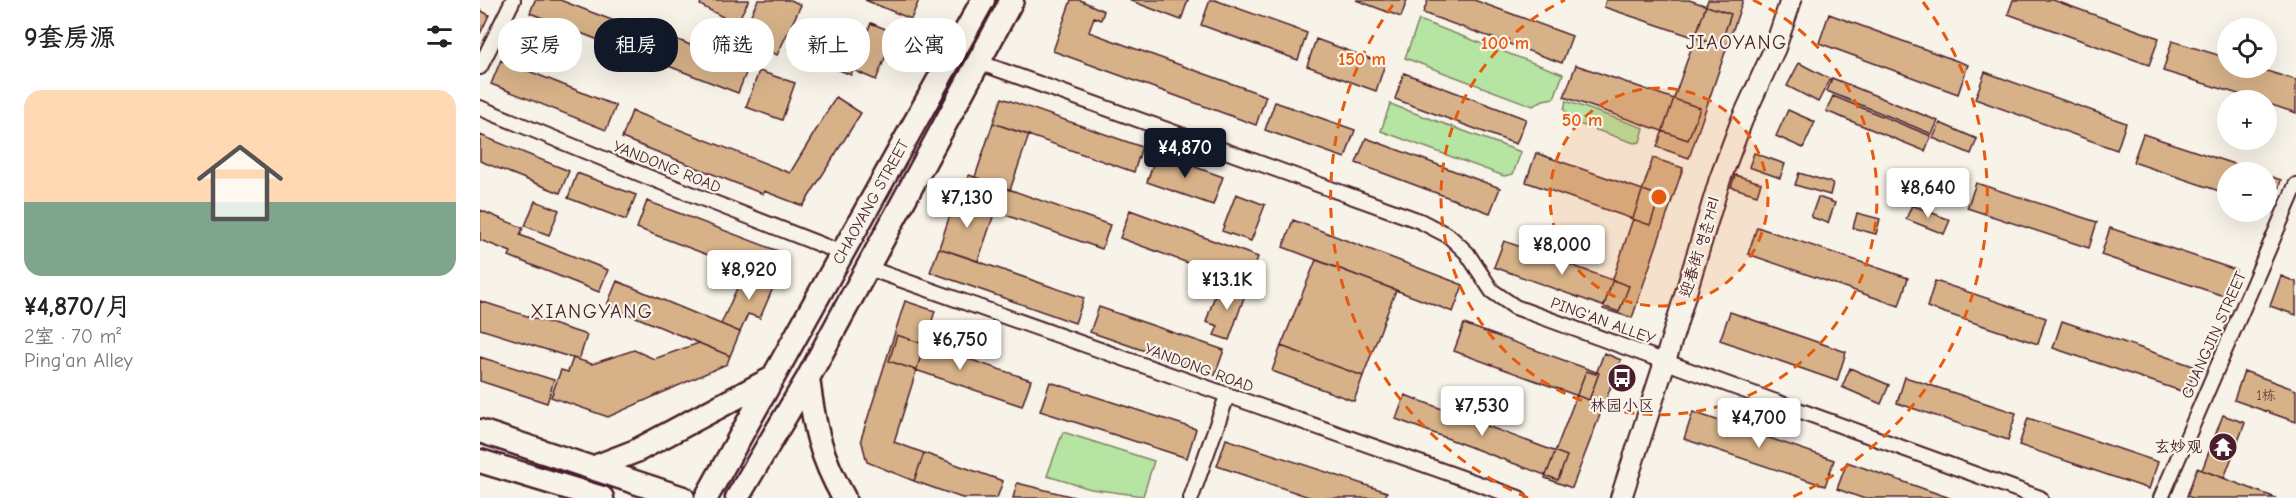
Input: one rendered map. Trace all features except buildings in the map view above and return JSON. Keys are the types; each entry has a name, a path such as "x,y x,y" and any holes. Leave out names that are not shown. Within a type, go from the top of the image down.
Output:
{"main road":[{"name":"CHAOYANG STREET","path":"706,498 983,0"},
{"name":"CHAOYANG STREET","path":"737,498 808,378 1012,0"},
{"path":"808,378 812,414 820,449 829,472 844,498"},
{"path":"592,468 636,451 771,379"},
{"path":"480,431 683,498"},
{"path":"480,461 552,490 602,498"}],"street":[{"path":"480,68 513,0"},
{"name":"迎春街 영춘거리","path":"1621,498 1720,179 1742,120 1775,48 1791,0"},
{"name":"PING'AN ALLEY","path":"978,62 1420,222 1449,236 1467,252 1492,291 1515,307 2040,498"},
{"name":"YANDONG ROAD","path":"480,108 842,254"},
{"name":"GUANGJIN STREET","path":"2161,498 2296,185"},
{"name":"YANDONG ROAD","path":"868,268 1519,498"},
{"path":"1191,498 1227,396"}],"green space":[{"path":"1419,20 1563,74 1554,98 1543,100 1533,106 1405,58"},
{"path":"1566,101 1644,128 1640,142 1634,143 1570,121 1564,109"},
{"path":"1390,104 1521,152 1513,174 1504,176 1381,131"},
{"path":"1063,432 1154,461 1143,496 1091,489 1047,476"}],"place":[{"name":"林园小区","path":"1622,378"},
{"name":"玄妙观","path":"2223,447"}],"district":[{"name":"JIAOYANG","path":"1737,42"},
{"name":"XIANGYANG","path":"592,311"}]}
